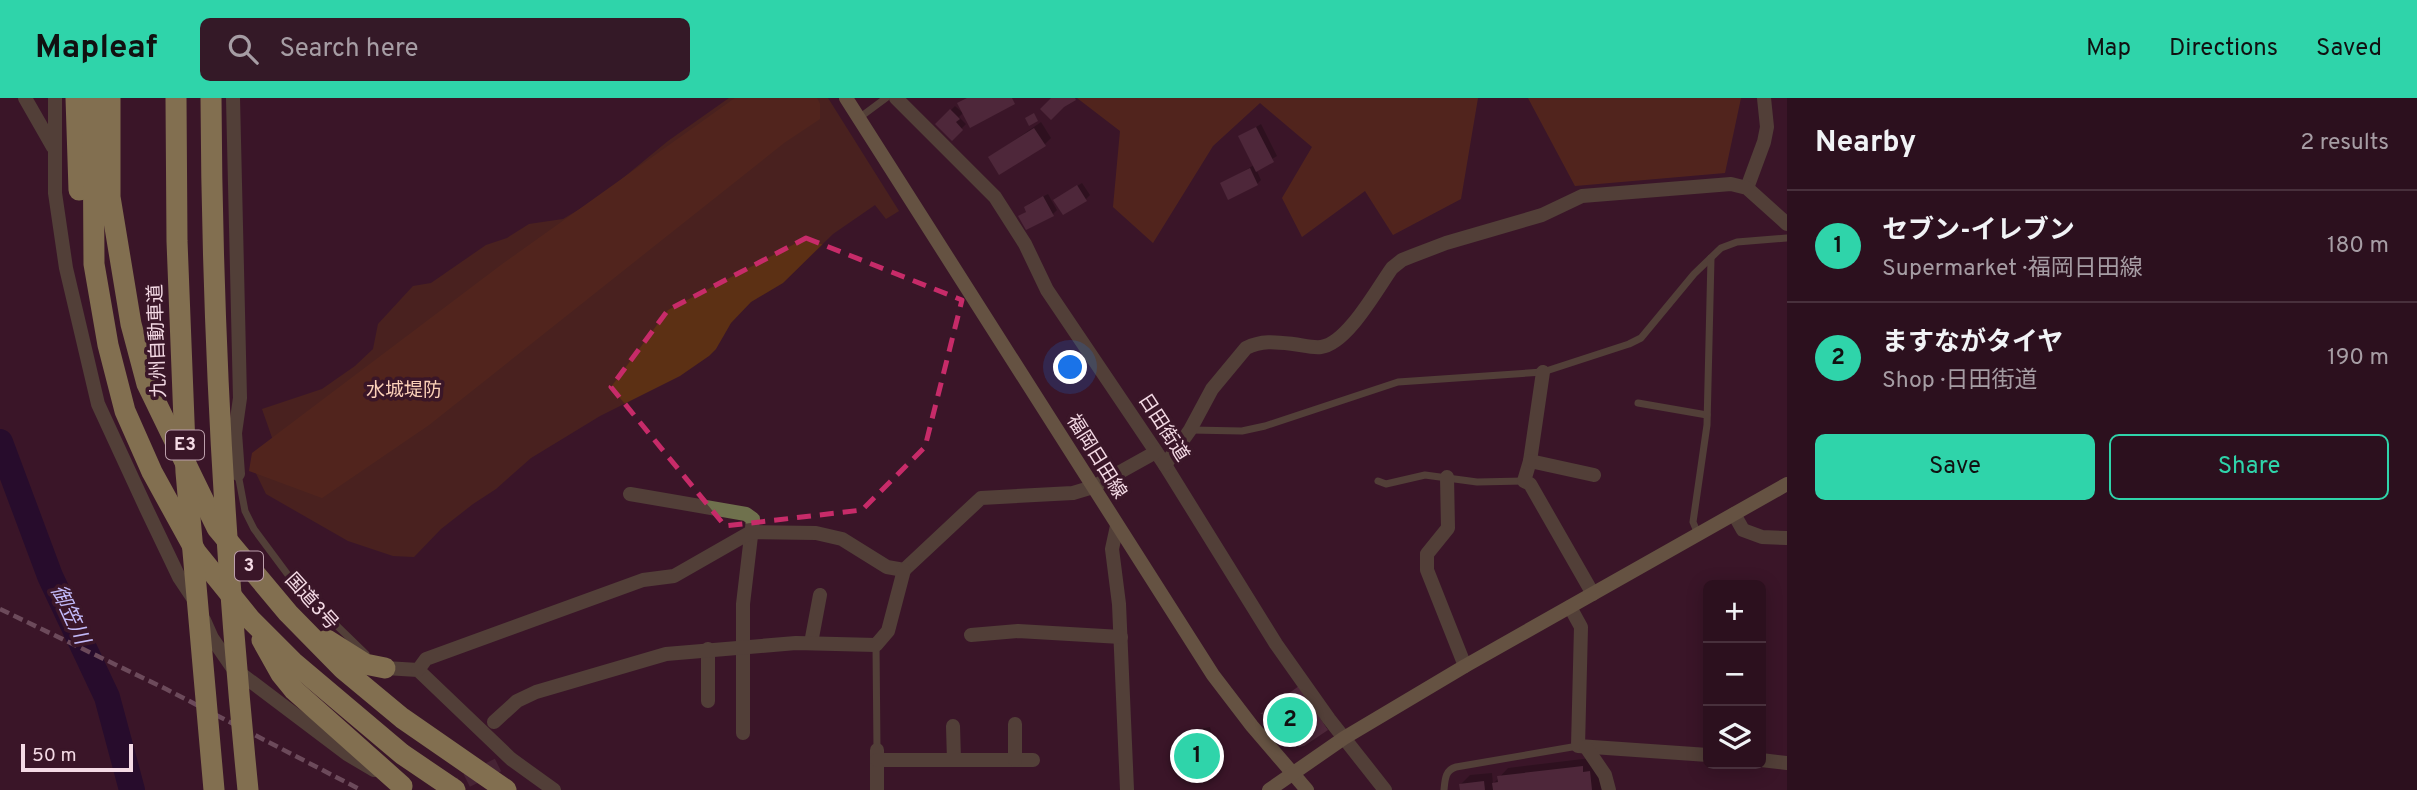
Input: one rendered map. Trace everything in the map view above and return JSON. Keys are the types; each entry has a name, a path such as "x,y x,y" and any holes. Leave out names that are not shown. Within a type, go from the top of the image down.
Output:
{"highway":[{"name":"3","path":"76,98 81,215 94,264 108,345 125,411 152,472 196,552 251,621 293,662 402,754 455,790"},
{"name":"3","path":"93,98 94,264"},
{"name":"国道3号","path":"110,98 110,197 131,324 147,384 217,528 288,613 343,669 392,710 506,790"},
{"path":"118,255 125,98"},
{"name":"九州自動車道","path":"176,98 177,241 186,472 214,790"},
{"name":"E3","path":"211,98 211,239 221,473 233,646 248,790"},
{"path":"288,613 353,658 365,664 385,668"},
{"path":"251,621 281,674 294,690 406,788"}],"main road":[{"name":"福岡日田線","path":"846,98 1213,675 1307,790"},
{"path":"1269,790 1345,738 1465,666 1787,484"}],"street":[{"path":"25,98 54,149"},
{"path":"55,98 55,192 65,268 98,404 140,496 212,639 232,667 347,754 406,788"},
{"path":"233,98 240,398 235,433 238,474"},
{"name":"日田街道","path":"896,98 995,197 1025,244 1047,290 1165,465 1276,644 1385,790"},
{"path":"1747,188 1765,142 1767,127 1764,98"},
{"path":"1165,465 1191,430 1212,389 1246,348 1270,341 1320,347 1330,344 1342,337 1392,268 1402,260 1446,243 1542,215 1582,195 1731,184 1747,188 1787,224"},
{"path":"1543,372 1530,461 1524,481 1530,484 1593,594"},
{"path":"494,722 517,701 536,692 666,654 742,646 811,643 876,645 888,631 904,570 981,498 1073,493 1093,487 1156,452"},
{"path":"1530,461 1594,475"},
{"path":"1447,477 1448,528 1427,554 1427,570 1465,666"},
{"path":"631,494 746,514 754,519 743,604 743,733"},
{"path":"1734,514 1743,530 1762,537 1787,538"},
{"path":"1117,526 1112,549 1121,636 1127,790"},
{"path":"418,670 426,659 643,580 674,576 751,532 816,533 842,539 887,567 904,570"},
{"path":"811,643 820,595"},
{"path":"1570,607 1581,627 1582,746 1605,775 1609,790"},
{"path":"971,635 1018,631 1121,636"},
{"path":"708,649 708,701"},
{"path":"385,668 418,670 505,762 554,790"},
{"path":"1015,724 1015,760"},
{"path":"953,726 954,760"},
{"path":"1582,746 1703,755"},
{"path":"877,790 877,755 954,760 1033,760"},
{"path":"1766,761 1787,763"}],"lane":[{"path":"859,118 886,98"},
{"path":"1191,430 1242,431 1265,426 1398,382 1543,372 1641,338 1694,274 1721,248 1737,242 1787,238"},
{"path":"1698,534 1693,522 1707,415 1711,258"},
{"path":"1638,403 1707,415"},
{"path":"238,474 245,511 297,587 366,655 385,668"},
{"path":"1378,481 1386,484 1425,475 1477,482 1524,481"},
{"path":"876,645 877,755"},
{"path":"1444,790 1446,776 1451,768 1456,766 1582,746"}],"highlighted area":[{"path":"806,238 962,300 925,447 862,510 725,526 611,387 668,310"}],"green space":[{"path":"729,98 828,98 899,211 886,219 875,205 833,234 783,283 751,302 731,323 709,356 680,376 600,416 531,458 496,489 441,529 414,557 393,556 348,541 266,494 252,465 275,446 262,409 322,389 355,366 373,349 378,324 413,286 431,283 486,245 507,238 529,224 563,219 600,197 668,141"},
{"name":"水城堤防","path":"735,98 817,98 820,104 820,119 784,143 429,425 322,498 249,471 252,453 501,265"},
{"path":"1077,98 1478,98 1461,199 1393,235 1365,191 1302,237 1282,198 1312,147 1260,103 1213,146 1153,243 1113,207 1120,131"},
{"path":"1528,98 1741,98 1725,173 1575,186"}],"building":[{"path":"967,98 1012,98 1015,104 970,128 957,103"},
{"path":"1051,98 1076,100 1051,120 1040,109"},
{"path":"950,109 960,119 956,122 963,130 952,141 935,124"},
{"path":"1034,113 1038,121 1029,126 1025,118"},
{"path":"1256,127 1274,162 1256,172 1238,136"},
{"path":"1034,128 1046,146 999,175 988,157"},
{"path":"1250,168 1258,185 1228,200 1220,183"},
{"path":"1077,185 1087,201 1063,215 1053,200"},
{"path":"1043,196 1054,216 1026,230 1018,216 1026,212 1024,207"},
{"path":"1299,686 1313,705 1305,711 1301,707 1294,712 1303,726 1318,715 1328,730 1299,747 1277,715 1260,714"},
{"path":"1203,733 1214,775 1191,779 1180,737"},
{"path":"1583,766 1583,772 1590,771 1592,790 1493,790 1492,783 1498,782 1497,776"},
{"path":"1484,781 1485,790 1460,790 1459,784"}],"waterway":[{"name":"御笠川","path":"0,442 50,576 107,697 132,790"}],"tunnel":[{"path":"448,790 498,765"}],"railway":[{"path":"0,609 166,689 361,790"}],"place":[{"name":"ますながタイヤ","path":"1290,720"},
{"name":"セブン-イレブン","path":"1197,756"}]}
